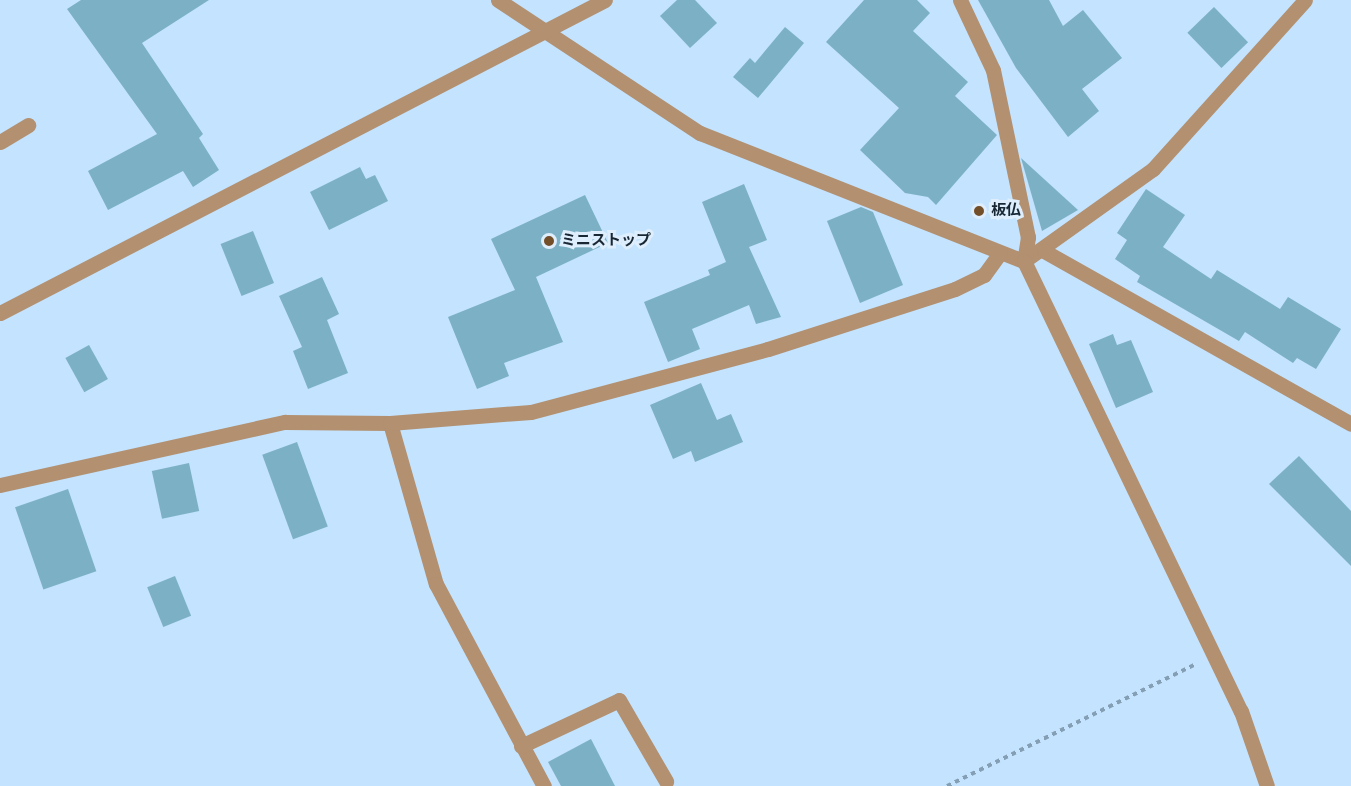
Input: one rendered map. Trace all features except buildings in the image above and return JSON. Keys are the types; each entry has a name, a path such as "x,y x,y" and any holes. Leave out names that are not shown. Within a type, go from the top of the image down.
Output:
{"street":[{"path":"498,0 542,33 700,133 1024,261 1044,251 1153,169 1305,0"},
{"path":"0,313 604,0"},
{"path":"960,0 993,70 1028,237 1024,261 1214,654 1267,786"},
{"path":"0,142 28,125"},
{"path":"1044,251 1351,424"},
{"path":"0,485 285,422 390,423 531,412 768,349 955,289 984,275 1000,253"},
{"path":"390,423 436,584 544,786"},
{"path":"521,746 619,700 666,781"}],"path":[{"path":"947,786 1214,654"}],"place":[{"name":"板仏","path":"979,211"},
{"name":"ミニストップ","path":"549,241"}]}
